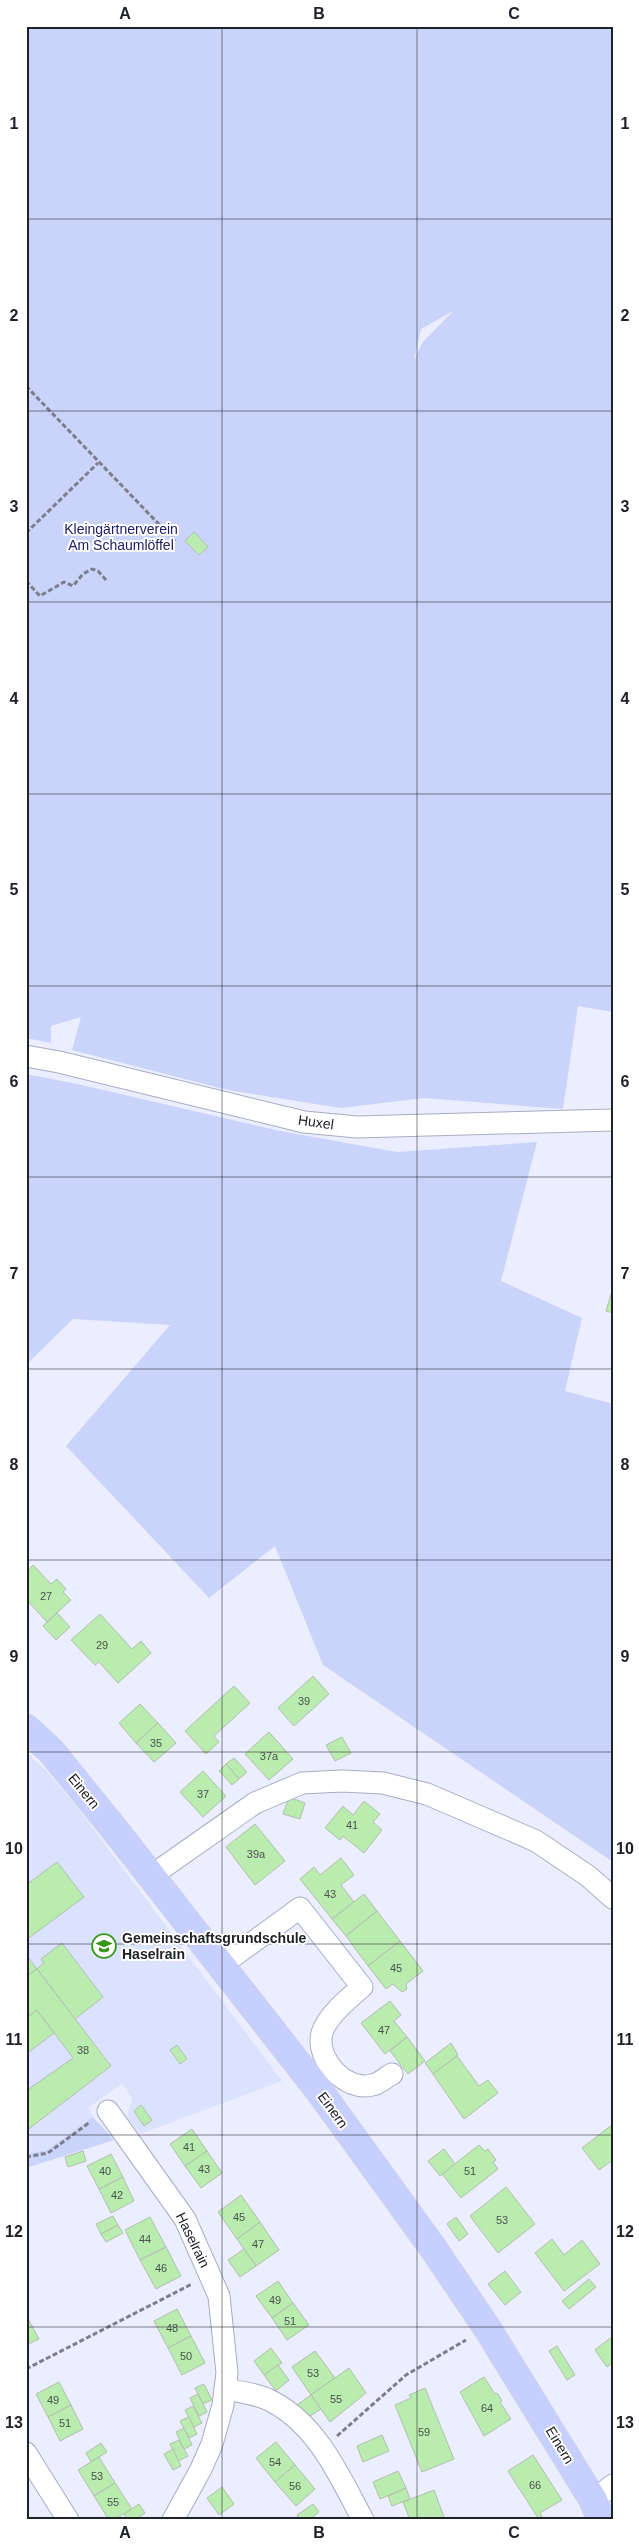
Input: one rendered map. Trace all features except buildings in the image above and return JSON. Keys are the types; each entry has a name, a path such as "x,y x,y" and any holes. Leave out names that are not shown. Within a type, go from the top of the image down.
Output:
{"main road":[{"name":"Einern","path":"26,1728 51,1751 320,2092 433,2248 602,2502"}],"street":[{"name":"Huxel","path":"26,1056 59,1062 304,1122 348,1126 613,1120"},
{"path":"151,1876 255,1803 302,1783 342,1781 383,1783 427,1794 536,1841 588,1876 613,1898"},
{"path":"220,1966 300,1908 362,1987 338,2009 322,2032 323,2053 332,2071 355,2085 372,2085 392,2074"},
{"name":"Haselrain","path":"108,2111 185,2219 219,2296 227,2373 225,2389 212,2444 191,2491 173,2520"},
{"path":"225,2389 250,2394 274,2402 300,2423 323,2448 363,2520"},
{"path":"26,2453 68,2520"}],"path":[{"path":"26,386 176,542"},
{"path":"26,533 98,463"},
{"path":"26,581 40,596 64,582 73,586 83,574 92,569 98,571 106,580"},
{"path":"26,2157 48,2153 108,2111"},
{"path":"26,2369 210,2274"},
{"path":"323,2448 406,2375 487,2328"}],"shaded area":[{"name":"Gemeinschaftsgrundschule Haselrain","path":"26,1752 46,1770 80,1811 282,2081 140,2134 127,2117 132,2098 122,2084 88,2108 93,2117 47,2150 26,2154"}],"green space":[{"name":"Kleingärtnerverein Am Schaumlöffel","path":"26,26 613,26 613,1012 578,1006 563,1109 424,1098 341,1108 228,1090 72,1050 81,1017 51,1026 51,1043 26,1038","holes":["453,311 423,342 414,360 421,329"]},
{"path":"26,1074 82,1085 280,1131 397,1152 537,1142 501,1281 582,1318 565,1391 613,1404 613,1862 323,1665 275,1546 209,1598 66,1446 170,1325 73,1319 26,1365"},
{"path":"93,2117 114,2140 26,2168 26,2154 47,2150"}],"place":[{"name":"Gemeinschaftsgrundschule Haselrain","path":"104,1946"}]}
